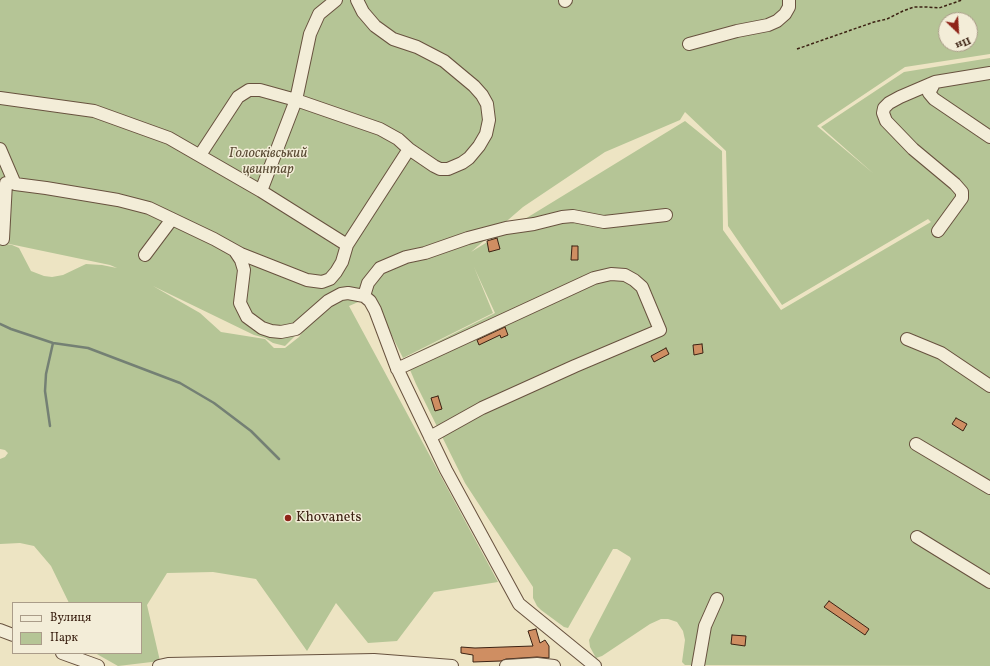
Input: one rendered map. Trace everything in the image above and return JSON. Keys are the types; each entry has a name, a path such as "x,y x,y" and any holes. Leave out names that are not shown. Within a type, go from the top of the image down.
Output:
{"street":[{"path":"261,191 296,100 310,34 320,14 336,0"},
{"path":"200,156 238,96 249,90 260,90 296,100 380,129 440,169 448,169 462,163 474,152 486,134 489,120 487,104 482,95 474,86 444,61 417,47 393,39 375,26 363,12 357,0"},
{"path":"689,44 768,25 777,21 785,14 789,7 789,0"},
{"path":"938,231 962,198 962,192 955,184 913,149 886,121 883,114 884,108 889,103 935,82 990,73"},
{"path":"935,82 930,93 934,99 990,137"},
{"path":"0,98 94,111 169,138 261,191 347,245"},
{"path":"0,149 7,183 3,239"},
{"path":"7,183 118,200 149,208 235,251 307,280 322,282 330,279 336,272 342,262 347,245 409,149"},
{"path":"364,296 368,283 380,268 406,257 500,229 534,224 562,217 574,216 604,222 666,215"},
{"path":"145,255 172,219"},
{"path":"235,251 241,260 244,270 240,303 248,317 262,328 281,332 296,329 328,300 341,294 348,293 364,296 373,306 397,369 446,470 520,604 595,666"},
{"path":"397,369 594,278 611,274 625,275 642,287 660,330 482,408 430,437"},
{"path":"330,279 341,294"},
{"path":"907,339 940,353 990,386"},
{"path":"916,444 990,488"},
{"path":"917,537 990,582"},
{"path":"698,666 705,626 717,599"},
{"path":"0,630 12,635"},
{"path":"65,654 98,666"},
{"path":"160,666 168,664 374,660 452,666"},
{"path":"506,666 537,664 554,666"}],"path":[{"path":"797,49 874,22 887,19 903,10 914,7 939,8 962,0"}],"green space":[{"name":"Голосківський цвинтар","path":"0,0 990,0 990,54 905,67 817,126 874,174 821,127 904,72 990,58 990,666 685,665 682,662 685,640 683,631 677,622 668,619 661,619 650,624 602,656 596,658 590,647 589,640 631,559 630,557 617,549 613,549 568,628 564,627 541,610 533,598 533,587 465,483 416,384 405,358 495,313 474,267 493,313 403,358 372,296 349,306 498,582 434,592 397,641 368,643 336,603 307,651 256,579 213,572 167,573 147,605 160,661 118,666 97,654 142,654 142,602 69,602 51,566 34,546 20,543 0,544 0,459 5,457 8,453 5,450 0,449 0,243 19,248 31,271 44,276 52,277 63,275 86,264 117,268 110,265 0,242","holes":["685,112 726,151 728,226 782,305 928,219 931,222 781,310 723,230 722,151 685,121 471,252 523,207 605,152 680,120","153,286 254,335 285,346 310,321 299,337 285,348 274,348 265,339 221,332 200,313"]}],"building":[{"path":"497,238 500,249 489,252 487,241"},
{"path":"572,246 578,246 578,260 571,260"},
{"path":"505,327 508,335 501,338 500,335 479,345 477,340"},
{"path":"702,344 703,353 694,355 693,345"},
{"path":"666,348 669,354 654,362 651,356"},
{"path":"438,396 442,409 435,411 431,398"},
{"path":"956,418 967,424 963,431 952,424"},
{"path":"829,601 869,629 865,635 824,607"},
{"path":"536,629 540,643 545,640 549,646 549,658 537,657 473,662 473,655 461,653 461,647 533,646 528,631"},
{"path":"732,635 746,636 745,646 731,644"}],"waterway":[{"path":"0,324 53,343 88,348 180,383 214,403 251,431 279,459"},
{"path":"50,426 45,391 46,374 53,343"}],"place":[{"name":"Khovanets","path":"288,518"}]}
